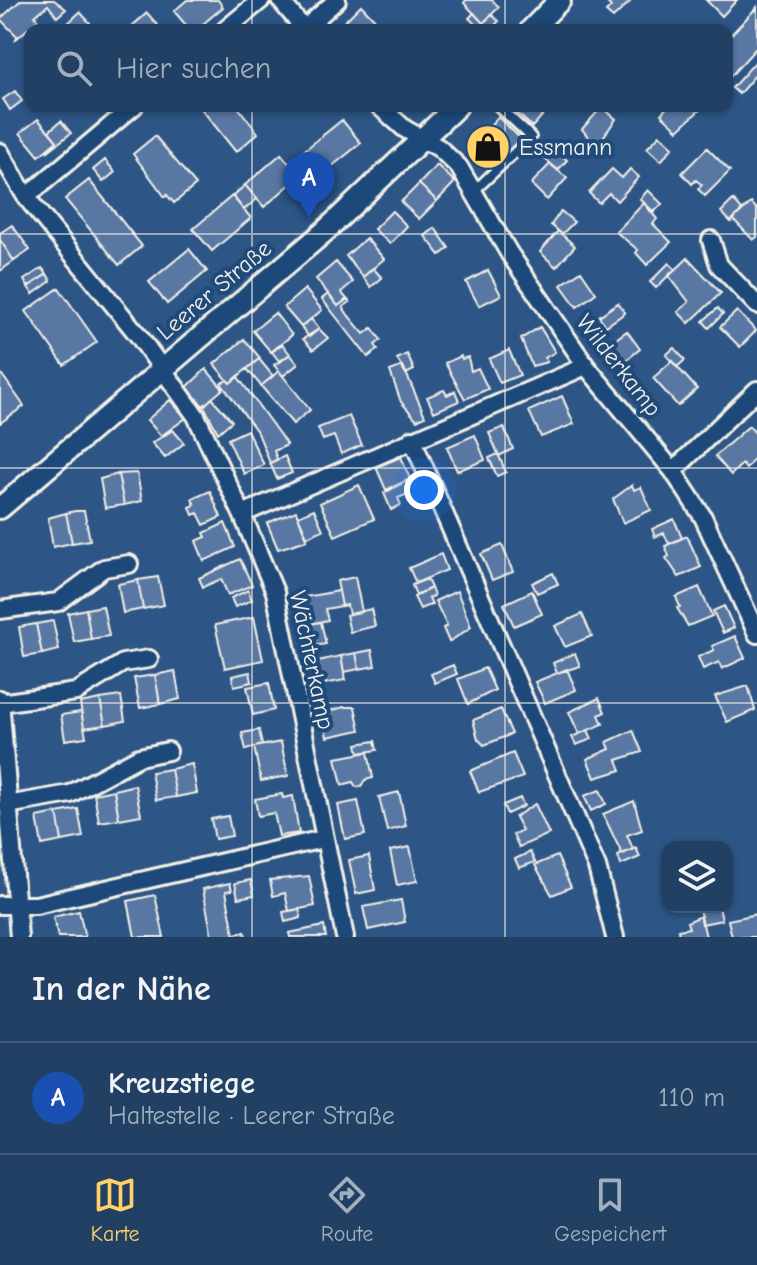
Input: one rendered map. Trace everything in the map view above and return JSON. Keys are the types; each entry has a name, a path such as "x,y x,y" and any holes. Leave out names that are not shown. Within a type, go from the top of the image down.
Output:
{"street":[{"path":"232,24 261,0"},
{"path":"280,0 301,24"},
{"path":"311,24 337,0"},
{"path":"537,24 560,0"},
{"path":"26,197 127,112"},
{"name":"Wilderkamp","path":"386,112 405,129 450,157 509,253 586,366 673,471 703,517 757,634"},
{"name":"Leerer Straße","path":"0,508 324,232 451,112"},
{"name":"Wächterkamp","path":"0,152 26,197 196,416 242,514 275,592 345,937"},
{"path":"711,240 719,265 757,305"},
{"path":"242,514 586,366"},
{"path":"673,471 757,390"},
{"path":"412,439 597,867 615,937"},
{"path":"0,610 58,602 104,568 129,564"},
{"path":"19,937 8,905 7,805 0,702 76,692 123,663 149,659"},
{"path":"7,805 70,794 139,757 168,751"},
{"path":"8,905 36,905 323,839"}],"lane":[{"path":"473,192 531,137 504,112"}],"building":[{"path":"21,0 54,0 66,9 57,17 48,5 35,16 38,20 33,24 24,24 24,32 16,39 17,36 0,19"},
{"path":"187,0 218,0 223,7 203,24 185,24 174,11"},
{"path":"466,0 492,0 499,7 483,23 464,3"},
{"path":"605,0 632,0 613,18 606,12 611,7"},
{"path":"706,0 737,0 722,16"},
{"path":"361,5 378,23 377,24 342,24"},
{"path":"757,7 757,47 733,73 733,33"},
{"path":"80,12 90,23 69,24"},
{"path":"147,13 157,24 134,24"},
{"path":"474,13 483,23 492,15 499,21 496,24 475,24 469,18"},
{"path":"757,60 757,73 739,94 733,87"},
{"path":"15,91 22,101 10,110 3,99"},
{"path":"204,112 242,112 258,133 236,152"},
{"path":"516,112 540,112 543,115 532,127"},
{"path":"597,112 608,112 616,119 596,147 582,129"},
{"path":"663,112 698,112 678,130 661,114"},
{"path":"498,117 521,139 499,162 476,140"},
{"path":"38,119 57,141 39,156 20,133"},
{"path":"342,120 361,143 321,175 301,153"},
{"path":"61,121 71,133 47,152 57,141 49,131"},
{"path":"660,135 673,147 661,161 647,148"},
{"path":"155,136 196,185 174,203 167,195 165,197 133,154"},
{"path":"553,148 567,160 558,170 544,158"},
{"path":"707,148 730,171 705,196 698,189 702,185 696,180 692,184 682,173"},
{"path":"281,154 300,176 264,207 245,185"},
{"path":"105,160 115,172 103,182 93,170"},
{"path":"550,164 567,178 547,200 531,184"},
{"path":"437,165 455,182 437,201 419,184"},
{"path":"612,169 622,178 630,169 639,177 617,201 609,193 599,203 589,193"},
{"path":"89,180 142,246 119,265 65,199"},
{"path":"419,184 437,201 419,219 401,202"},
{"path":"245,185 257,199 244,210 233,196"},
{"path":"648,190 662,204 654,212 640,199"},
{"path":"232,196 251,218 212,251 193,229"},
{"path":"733,200 742,210 731,222 721,212"},
{"path":"644,203 657,219 653,224 671,242 647,265 636,253 638,250 616,232"},
{"path":"751,203 757,209 757,237 753,240 733,219"},
{"path":"392,211 407,226 390,244 374,229"},
{"path":"561,211 574,222 562,234 551,225"},
{"path":"12,225 30,250 14,261 0,240 0,233"},
{"path":"435,228 449,248 440,255 425,236"},
{"path":"558,231 575,246 556,267 540,252"},
{"path":"366,238 384,259 363,277 346,256"},
{"path":"0,240 14,261 0,271"},
{"path":"189,249 207,271 167,304 149,282"},
{"path":"688,258 721,293 689,323 678,312 689,302 669,276"},
{"path":"336,262 353,282 341,292 347,299 338,306 316,279"},
{"path":"669,263 675,269 656,288 650,282"},
{"path":"42,268 47,274 28,287 24,280"},
{"path":"373,268 382,278 371,287 363,277"},
{"path":"488,270 501,295 479,306 466,282"},
{"path":"581,271 596,293 577,307 561,285"},
{"path":"47,274 51,281 33,294 28,287"},
{"path":"59,288 97,342 64,365 26,311"},
{"path":"305,289 322,310 301,327 284,307"},
{"path":"328,294 338,306 347,299 350,302 343,307 348,315 364,334 372,328 381,340 375,345 378,349 368,357 322,299"},
{"path":"618,303 625,313 606,326 599,316"},
{"path":"718,308 723,314 709,328 703,321"},
{"path":"737,311 756,331 740,347 720,327"},
{"path":"275,313 292,335 271,352 253,331"},
{"path":"311,319 319,329 309,337 301,327"},
{"path":"540,327 555,352 545,358 547,362 532,366 521,339"},
{"path":"319,329 328,338 313,350 303,339"},
{"path":"627,331 640,349 619,366 606,346"},
{"path":"244,339 260,358 230,383 214,364"},
{"path":"282,344 290,354 280,362 272,352"},
{"path":"674,348 685,360 677,367 666,355"},
{"path":"509,350 520,375 500,383 489,359"},
{"path":"290,354 298,364 283,376 274,365"},
{"path":"407,354 414,370 406,374 397,359"},
{"path":"461,356 462,359 468,357 471,371 478,368 488,389 465,399 445,363"},
{"path":"259,359 273,376 261,386 247,369"},
{"path":"672,361 697,389 678,406 653,378"},
{"path":"403,366 425,416 417,420 401,402 390,371"},
{"path":"206,369 223,389 203,406 187,387"},
{"path":"279,371 310,410 293,424 261,386"},
{"path":"0,372 24,406 0,423"},
{"path":"238,377 287,445 274,451 277,459 270,463 258,433 221,383 227,380 230,383"},
{"path":"444,390 447,395 455,391 459,401 434,412 427,397"},
{"path":"562,396 574,424 541,437 529,411"},
{"path":"212,398 232,421 218,433 204,406"},
{"path":"170,400 186,418 161,436 147,420"},
{"path":"349,416 362,445 341,454 334,436 323,440 318,428"},
{"path":"749,426 757,435 757,455 746,469 742,464 731,475 715,456"},
{"path":"504,427 513,449 499,456 489,433"},
{"path":"173,430 184,443 165,458 152,443"},
{"path":"247,430 264,465 244,474 228,439"},
{"path":"475,435 485,460 457,471 447,447"},
{"path":"498,454 506,472 497,476 489,458"},
{"path":"285,456 292,473 277,479 270,463"},
{"path":"401,457 410,479 386,490 376,467"},
{"path":"137,473 142,501 124,505 118,474"},
{"path":"118,474 124,505 105,508 100,479"},
{"path":"410,479 416,491 398,498 401,505 391,510 384,493"},
{"path":"359,485 374,519 335,536 320,503"},
{"path":"632,485 634,490 641,487 651,510 623,523 613,499"},
{"path":"210,491 221,517 204,525 198,513 193,515 190,507 195,505 192,499"},
{"path":"314,509 323,530 307,537 298,516"},
{"path":"84,511 90,540 72,543 66,513"},
{"path":"296,511 307,540 278,549 267,523"},
{"path":"66,513 72,543 53,547 48,518"},
{"path":"674,519 682,538 669,544 664,533 655,537 652,529"},
{"path":"225,523 235,547 204,561 196,541 206,537 204,533"},
{"path":"687,536 701,567 679,577 666,558 669,556 665,546"},
{"path":"502,545 513,572 492,580 481,554"},
{"path":"441,554 447,570 416,583 409,568"},
{"path":"240,559 252,585 228,595 221,579 203,587 199,578"},
{"path":"553,573 558,584 537,593 532,583"},
{"path":"158,577 164,605 143,609 138,580"},
{"path":"355,577 362,612 349,614 347,605 342,606 337,581"},
{"path":"427,579 431,588 416,595 412,585"},
{"path":"138,580 143,609 123,613 118,584"},
{"path":"699,587 712,616 688,626 677,608 680,607 676,597"},
{"path":"431,588 434,596 429,598 432,604 420,609 414,597"},
{"path":"248,590 252,600 235,607 231,598"},
{"path":"339,591 342,606 325,609 328,620 301,626 299,598"},
{"path":"457,591 471,627 449,642 443,628 447,626 435,601"},
{"path":"532,591 542,614 514,626 504,604"},
{"path":"103,606 109,636 91,639 86,609"},
{"path":"724,606 734,628 723,633 713,611"},
{"path":"86,609 91,639 74,642 68,613"},
{"path":"371,609 375,626 350,632 346,615"},
{"path":"582,614 592,636 565,647 555,626"},
{"path":"254,617 263,660 225,668 215,625"},
{"path":"53,621 59,650 42,654 36,624"},
{"path":"321,622 326,644 309,647 304,625"},
{"path":"36,624 42,654 24,657 19,627"},
{"path":"735,636 745,658 722,669 719,662 703,669 698,657 714,650 712,646"},
{"path":"372,650 375,666 359,669 356,653"},
{"path":"356,653 359,669 344,672 341,656"},
{"path":"575,653 580,666 557,673 553,663"},
{"path":"341,656 345,680 318,685 313,662"},
{"path":"453,665 457,674 435,683 431,674"},
{"path":"485,668 495,690 468,704 458,679"},
{"path":"567,669 576,690 545,703 535,682"},
{"path":"175,671 180,699 160,704 155,675"},
{"path":"250,672 252,682 234,686 232,676"},
{"path":"155,675 160,704 140,708 134,678"},
{"path":"269,683 274,710 253,715 247,687"},
{"path":"748,686 755,710 727,722 715,696"},
{"path":"121,696 125,721 105,725 100,699"},
{"path":"599,698 605,712 599,715 603,724 579,734 569,712"},
{"path":"100,699 105,725 84,728 80,703"},
{"path":"355,707 360,730 327,737 322,713"},
{"path":"501,709 512,734 484,745 478,739 473,720"},
{"path":"81,712 86,737 65,740 61,715"},
{"path":"259,730 262,745 246,750 242,733"},
{"path":"588,730 592,739 576,745 572,737"},
{"path":"633,730 642,752 617,760 621,770 595,778 587,759 610,749 607,742"},
{"path":"375,741 377,750 359,753 357,744"},
{"path":"281,742 288,776 261,781 254,747"},
{"path":"368,752 373,778 365,780 361,786 356,787 353,782 342,785 336,758"},
{"path":"513,753 523,777 479,792 470,771"},
{"path":"192,764 197,793 176,797 171,769"},
{"path":"171,769 176,797 156,800 151,772"},
{"path":"135,785 141,815 119,819 114,790"},
{"path":"114,790 119,819 99,822 94,794"},
{"path":"600,790 606,804 591,811 584,796"},
{"path":"399,792 406,826 387,831 379,797"},
{"path":"282,794 283,798 293,796 299,833 279,836 274,813 258,816 255,799"},
{"path":"520,798 524,806 507,814 503,805"},
{"path":"358,801 365,835 345,839 338,805"},
{"path":"634,801 642,830 627,835 633,849 622,854 603,814"},
{"path":"535,804 549,834 519,847 513,835 522,830 515,817"},
{"path":"78,809 83,837 62,841 57,813"},
{"path":"57,813 62,841 42,845 37,817"},
{"path":"228,816 232,836 215,839 211,819"},
{"path":"410,847 417,881 397,885 390,851"},
{"path":"636,848 640,857 621,865 618,856"},
{"path":"530,852 535,862 519,868 515,859"},
{"path":"369,856 375,890 356,894 349,860"},
{"path":"557,856 571,887 552,895 535,865"},
{"path":"309,876 315,906 289,911 285,893 273,896 270,880"},
{"path":"251,880 254,895 238,898 235,883"},
{"path":"230,883 232,890 226,891 234,934 245,932 246,937 212,937 203,889"},
{"path":"155,895 164,937 135,937 128,901"},
{"path":"401,900 405,922 368,930 363,907"},
{"path":"299,909 301,918 285,922 283,912"},
{"path":"79,911 85,937 58,937 53,917"},
{"path":"700,913 720,913 722,920 702,924"},
{"path":"757,914 757,937 732,937 728,920"},
{"path":"701,916 706,937 679,937 678,930 689,928 687,922"},
{"path":"324,926 326,937 290,937 289,933"}],"place":[{"name":"Essmann","path":"488,147"},
{"name":"Kreuzstiege","path":"309,218"}]}
